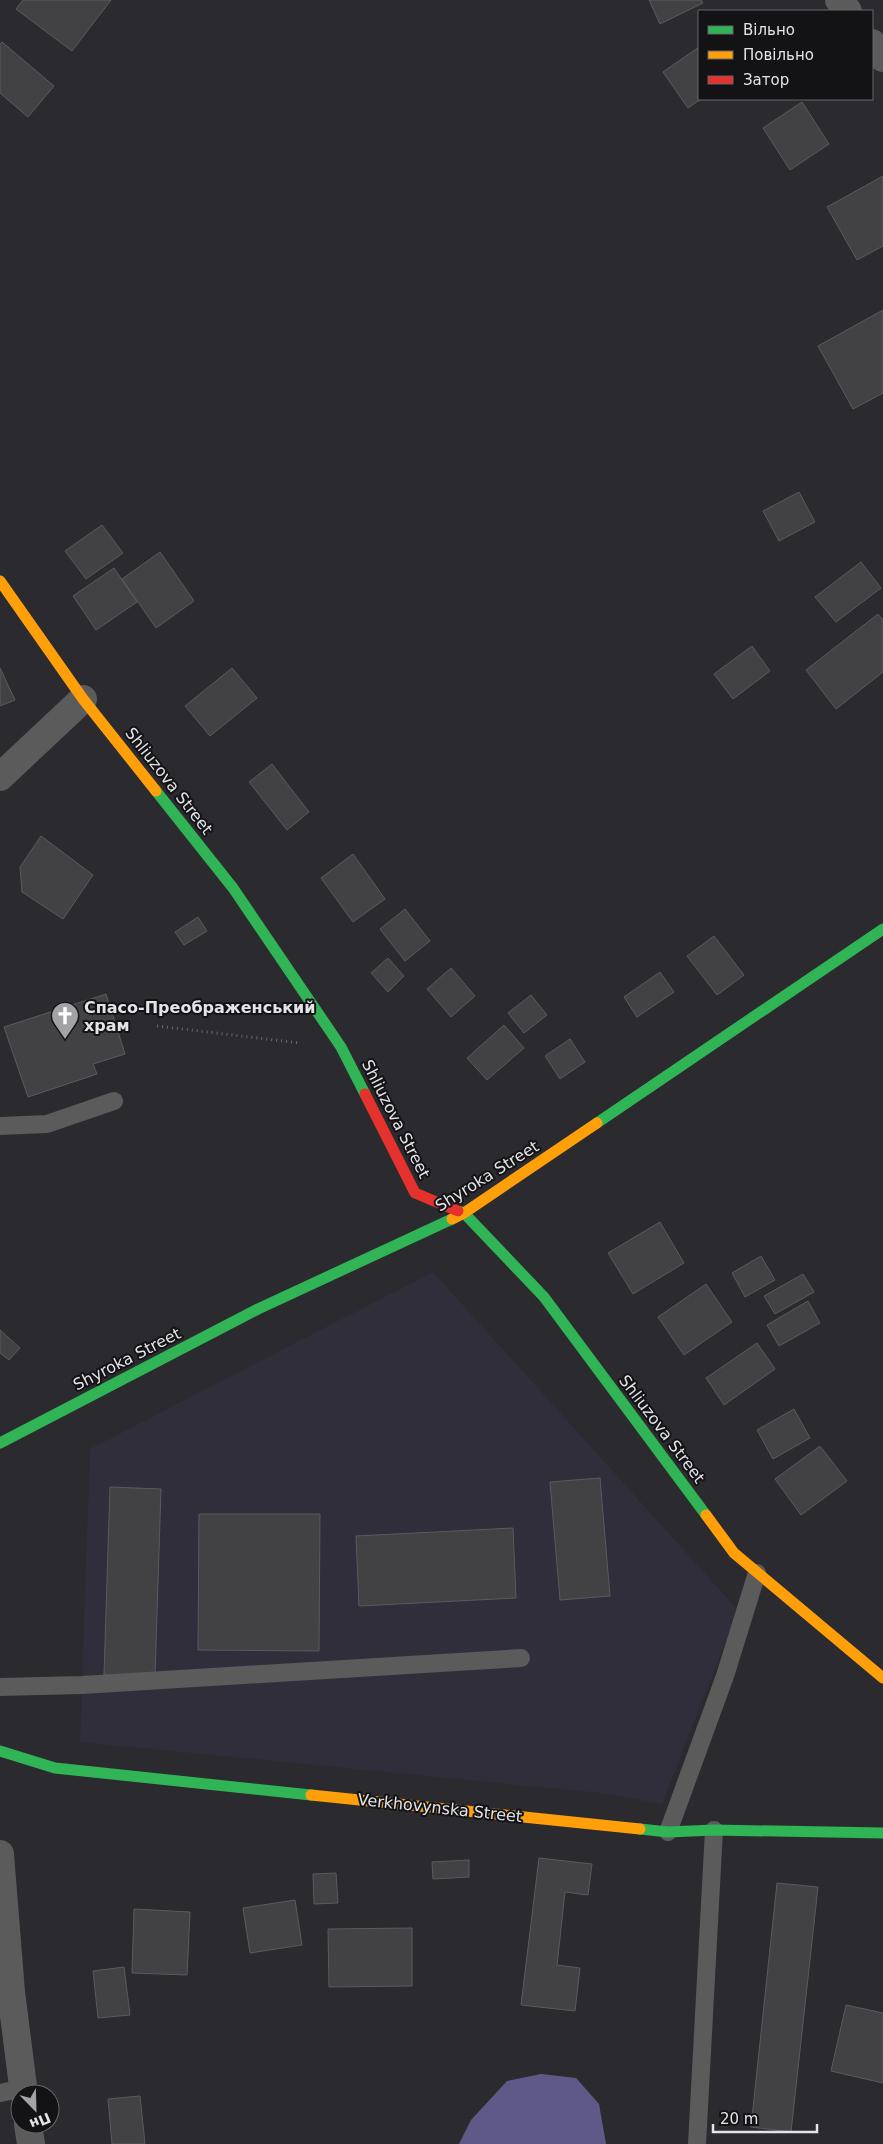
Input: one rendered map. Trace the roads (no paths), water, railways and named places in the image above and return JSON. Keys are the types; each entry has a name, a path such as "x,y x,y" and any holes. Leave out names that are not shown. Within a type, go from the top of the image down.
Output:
{"street":[{"path":"839,0 847,10"},
{"path":"873,44 883,58"},
{"name":"Shliuzova Street","path":"0,581 83,699 233,888 341,1047 415,1193 464,1213 544,1297 734,1553 883,1678"},
{"path":"0,777 83,699"},
{"name":"Shyroka Street","path":"0,1443 258,1309 464,1213 883,929"},
{"name":"Verkhovynska Street","path":"0,1751 54,1768 668,1832 714,1830 883,1833"},
{"path":"0,1854 11,1992 16,2084"}],"lane":[{"path":"0,1126 47,1124 114,1101"},
{"path":"668,1832 725,1676 757,1573"},
{"path":"0,1687 82,1685 332,1668 522,1658"},
{"path":"697,2144 714,1830"}],"place":[{"name":"Спасо-Преображенський храм","path":"65,1040"}]}
